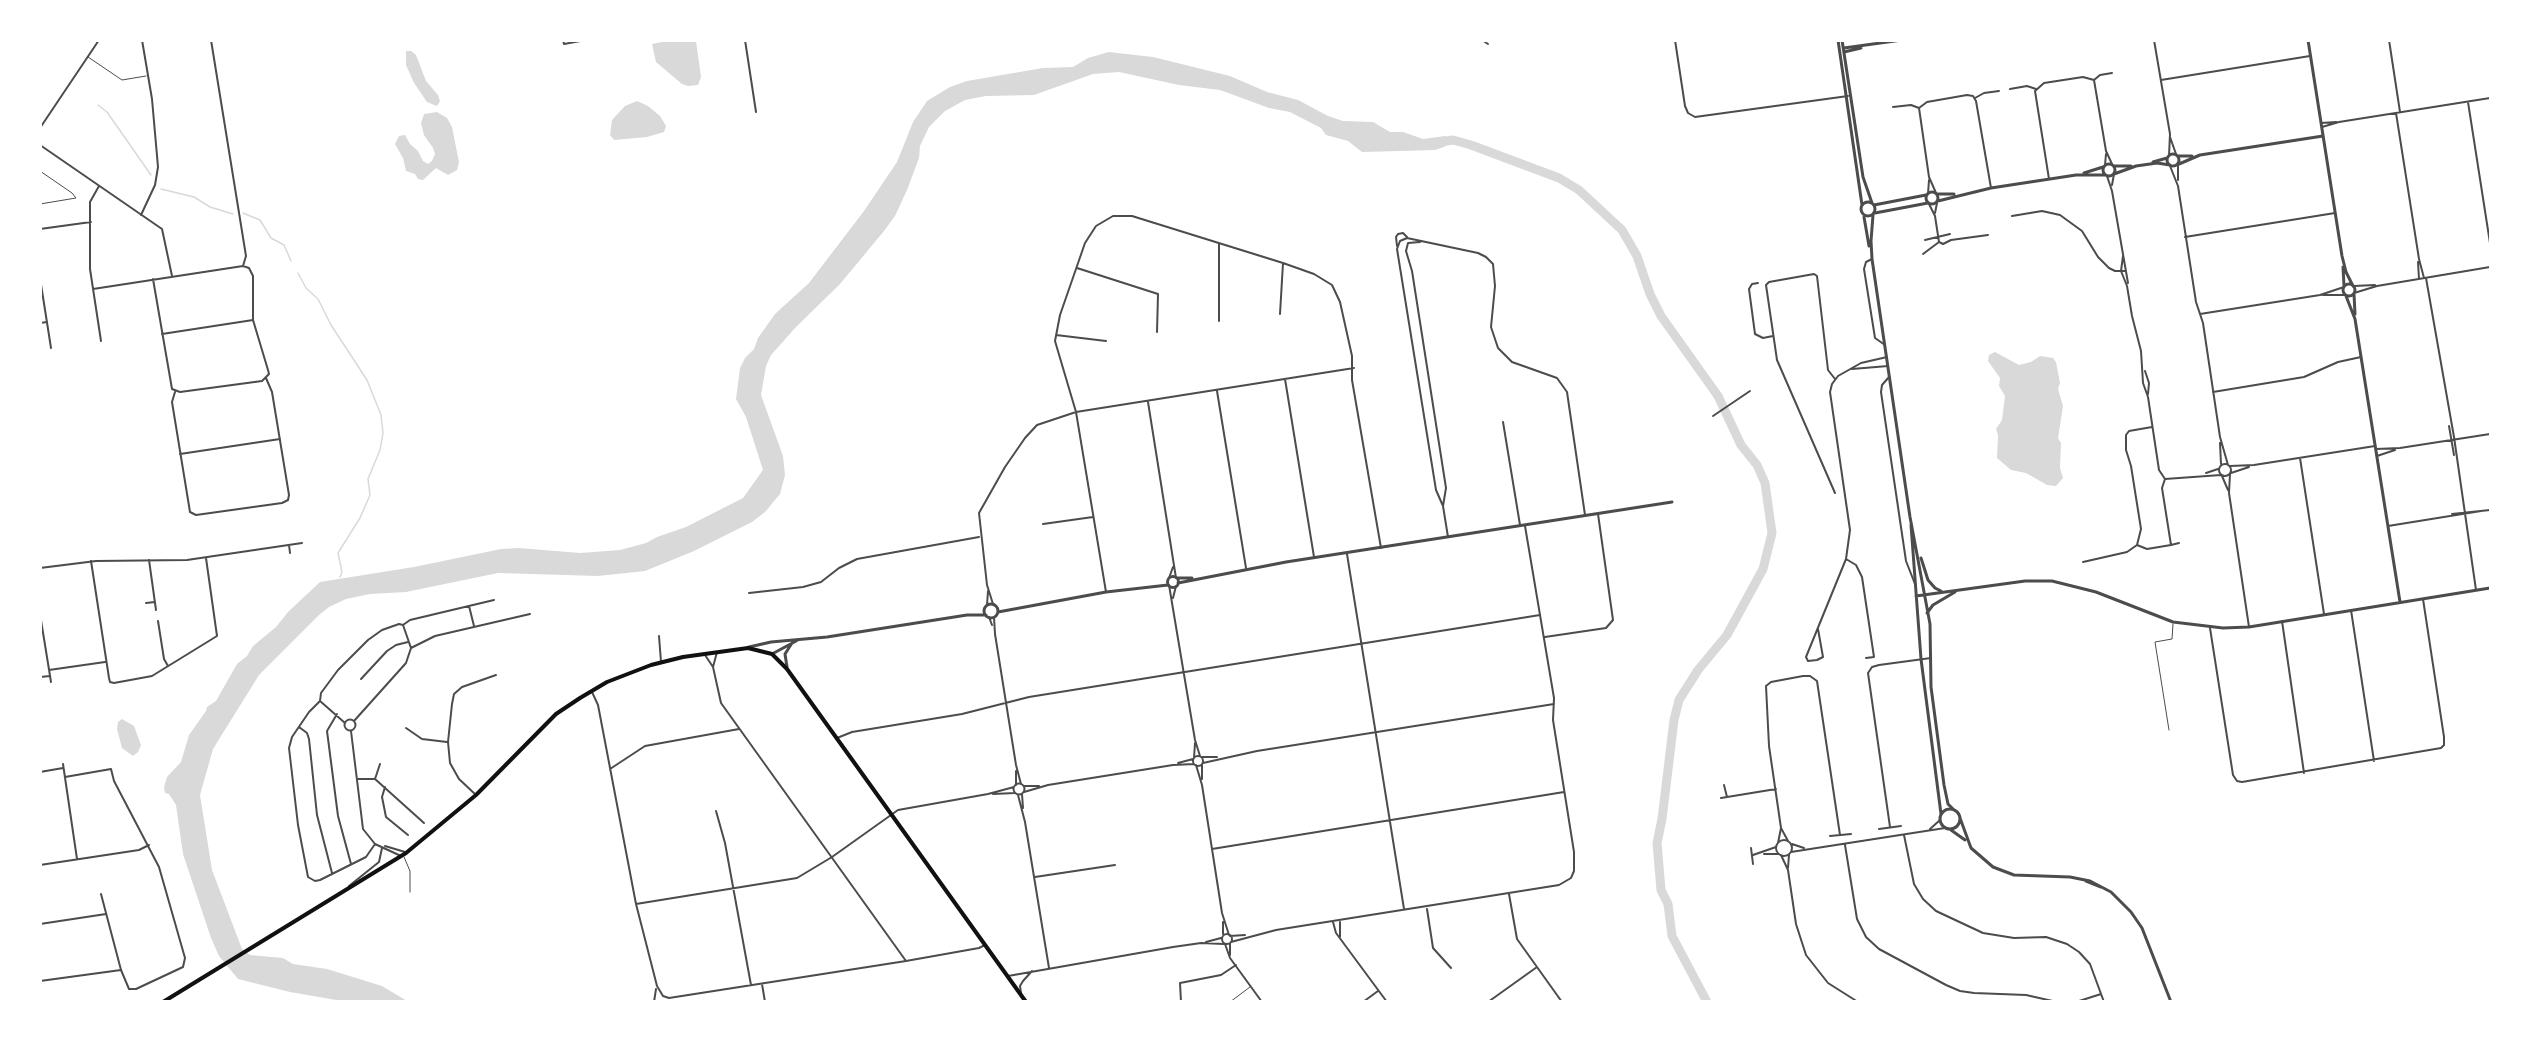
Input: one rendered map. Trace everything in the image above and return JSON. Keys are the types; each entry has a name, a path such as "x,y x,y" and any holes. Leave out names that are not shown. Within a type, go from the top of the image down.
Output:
{"main road":[{"path":"163,1002 404,854 476,795 556,714 591,691 628,673 661,662 717,651 748,648 772,654 787,669 1026,1002"}],"street":[{"path":"40,128 99,40"},
{"path":"141,215 155,185 158,167 142,40"},
{"path":"211,40 246,256 243,266"},
{"path":"563,42 586,40"},
{"path":"745,40 756,112"},
{"path":"1468,40 1474,40"},
{"path":"1482,40 1488,44"},
{"path":"1675,40 1685,106 1688,113 1695,117 1848,96"},
{"path":"1838,40 1863,177 1873,204 1872,259"},
{"path":"1842,40 1861,211 1867,224 1867,238 1910,517 1921,659 1941,814 1940,820 1928,831"},
{"path":"1839,50 1902,40"},
{"path":"2154,40 2170,134 2177,155 2178,186 2185,237 2220,437 2229,466 2229,493 2249,627"},
{"path":"2308,40 2342,256 2353,286 2355,319 2400,602"},
{"path":"2389,40 2400,112"},
{"path":"2161,80 2310,56"},
{"path":"2094,80 2100,75 2112,73"},
{"path":"2036,89 2044,83 2073,78 2086,77 2094,80"},
{"path":"2094,80 2106,152 2104,166 2112,191 2123,256 2123,271 2143,365 2143,384 2148,397 2159,470 2166,479"},
{"path":"2010,89 2027,86 2036,89"},
{"path":"2036,89 2049,179"},
{"path":"1919,108 1924,103 1936,100 1967,95 1975,98 1984,93 1999,91"},
{"path":"1975,98 1991,188"},
{"path":"2321,125 2490,98"},
{"path":"2468,102 2490,243"},
{"path":"1893,107 1911,105 1919,108"},
{"path":"1919,108 1929,177 1928,204 1935,216"},
{"path":"2396,113 2419,279"},
{"path":"2170,134 2168,157 2178,186"},
{"path":"2149,164 2177,155 2200,155 2323,136"},
{"path":"40,145 164,232 172,276"},
{"path":"2106,152 2113,165 2112,191"},
{"path":"2076,175 2113,165 2178,164 2200,155"},
{"path":"1864,215 1938,202 1959,194 1991,188 2076,175 2114,174 2136,166"},
{"path":"1929,177 1937,194 1935,216 1939,242"},
{"path":"99,186 90,202 90,269 101,341"},
{"path":"1862,205 1867,202 1873,204 1927,195 1959,194"},
{"path":"2012,216 2042,212 2060,215 2082,231 2098,257 2112,271 2123,271"},
{"path":"2185,237 2335,213"},
{"path":"1106,592 1076,412 1057,349 1056,335 1060,315 1090,232 1113,216 1132,216 1283,263 1314,274 1332,285 1340,302 1354,368 1352,384 1381,548"},
{"path":"40,229 91,222"},
{"path":"1448,537 1443,506 1436,490 1397,249 1396,238 1398,234 1403,233 1408,238 1479,253 1486,256 1493,264 1495,286 1491,327 1498,348 1512,362 1557,378 1567,392 1585,516"},
{"path":"1925,240 1950,234"},
{"path":"1939,242 1943,244 1951,240 1988,235"},
{"path":"1397,249 1400,241 1408,238"},
{"path":"1424,242 1408,243 1406,251 1412,271 1446,489 1443,506"},
{"path":"1923,254 1939,242"},
{"path":"1219,321 1220,244"},
{"path":"2342,256 2344,286 2355,319"},
{"path":"1872,259 1866,262 1864,269 1875,338 1885,345"},
{"path":"2418,259 2425,278 2476,590"},
{"path":"1280,314 1283,263"},
{"path":"93,288 243,266 249,268 252,276 253,320 268,370 266,378 272,392 288,500 192,514 188,508 172,402 175,392"},
{"path":"2200,314 2320,295 2346,295 2378,286 2490,267"},
{"path":"1076,268 1158,294 1157,332"},
{"path":"1834,379 1828,370 1818,278 1814,274 1772,280 1766,285 1778,365 1835,493"},
{"path":"40,278 51,348"},
{"path":"153,279 170,385 175,392"},
{"path":"1758,283 1752,284 1749,289 1755,334 1758,337 1773,336"},
{"path":"2320,295 2344,286 2378,286"},
{"path":"162,334 253,320"},
{"path":"40,323 47,322"},
{"path":"1056,335 1106,341"},
{"path":"1818,629 1823,657 1808,661 1806,657 1846,559 1850,521 1830,392 1834,379 1861,363 1887,357"},
{"path":"2213,392 2304,377 2338,362 2361,357"},
{"path":"1852,369 1888,366"},
{"path":"995,634 986,607 987,585 978,517 983,505 1025,438 1037,425 1076,412 1354,368"},
{"path":"1890,376 1882,385 1881,392 1906,561 1915,584"},
{"path":"175,392 266,378"},
{"path":"1285,379 1314,559"},
{"path":"1217,391 1247,570"},
{"path":"1713,416 1750,391"},
{"path":"1148,402 1177,581 1172,601"},
{"path":"1503,422 1520,526"},
{"path":"2083,562 2127,552 2137,545 2141,529 2131,466 2126,450 2126,435 2129,431 2153,427"},
{"path":"2200,475 2220,467 2254,465 2375,448 2400,448 2490,434"},
{"path":"2220,437 2220,467 2229,493"},
{"path":"180,454 280,439"},
{"path":"2377,456 2400,448"},
{"path":"2300,458 2324,614"},
{"path":"2166,479 2230,474 2254,465"},
{"path":"2166,479 2162,488 2171,545"},
{"path":"1023,814 1022,785 1016,765 995,634 994,617 998,612 1106,592 1672,502"},
{"path":"2388,526 2490,510"},
{"path":"1544,637 1606,628 1613,620 1598,514"},
{"path":"1043,524 1093,517"},
{"path":"1910,517 1925,595 1931,658 1931,687 1946,795 1948,804 1960,818 1966,841"},
{"path":"1008,976 1201,943 1223,936 1251,935 1509,894 1559,885 1571,878 1575,864 1553,720 1554,704 1525,525"},
{"path":"749,593 803,587 821,582 839,568 857,559 980,537"},
{"path":"1916,542 1928,580 1935,588 1944,592"},
{"path":"40,568 91,561 206,558 302,543"},
{"path":"2137,545 2147,549 2179,543"},
{"path":"289,545 290,553"},
{"path":"1347,554 1405,910"},
{"path":"91,561 106,662 110,682 114,683 142,679 217,636 206,558"},
{"path":"1846,559 1856,565 1862,577 1874,657 1866,658"},
{"path":"149,560 156,610"},
{"path":"1173,564 1168,582 1195,740 1201,757 1202,785 1222,913 1224,944 1230,958 1262,1002"},
{"path":"1168,582 1177,581"},
{"path":"1916,596 2025,581 2061,582 2097,592 2173,622 2210,628 2249,627 2490,588"},
{"path":"987,585 998,612"},
{"path":"1927,613 1942,598 1956,592"},
{"path":"2210,628 2233,775 2237,781 2304,773 2436,751 2444,745 2423,599"},
{"path":"375,844 370,854 351,864 315,881 308,877 289,754 290,744 299,727 320,700 321,693 329,681 368,640 392,625 403,625 410,620 494,600"},
{"path":"146,603 155,602"},
{"path":"470,606 474,626"},
{"path":"967,615 986,607 1017,607"},
{"path":"2351,610 2374,761"},
{"path":"40,614 51,682"},
{"path":"354,721 406,663 411,648 435,636 530,614"},
{"path":"748,648 780,641 967,615 994,617"},
{"path":"837,738 852,732 962,714 1029,697 1540,615"},
{"path":"158,621 164,658 168,666"},
{"path":"2282,621 2304,773"},
{"path":"403,625 411,648"},
{"path":"659,636 661,662"},
{"path":"772,654 800,640"},
{"path":"361,679 387,651 396,645 408,642"},
{"path":"787,669 786,652 793,642"},
{"path":"712,667 717,651"},
{"path":"704,654 712,667 718,698 906,960"},
{"path":"1890,827 1873,717 1869,670 1879,665 1931,658"},
{"path":"49,670 106,662"},
{"path":"476,795 453,771 448,755 454,694 467,684 496,675"},
{"path":"40,677 50,676"},
{"path":"1788,870 1778,844 1781,828 1767,721 1768,684 1803,676 1815,678 1818,685 1840,835"},
{"path":"591,691 598,705 636,904 657,986 663,996 675,997 751,985 980,948 985,945"},
{"path":"320,700 337,714 345,723 345,728 351,731"},
{"path":"1173,765 1194,758 1223,757 1554,704"},
{"path":"337,714 327,731 338,816 351,864"},
{"path":"345,723 349,720 354,721"},
{"path":"354,721 355,728 351,731 363,829 375,844 382,847 390,846 404,854"},
{"path":"299,727 307,733 309,739 317,811 332,873"},
{"path":"406,728 422,739 448,742"},
{"path":"610,769 645,746 739,729"},
{"path":"1195,740 1194,758 1202,785"},
{"path":"988,794 1023,793 1048,785 1173,765 1202,764 1223,757"},
{"path":"63,764 78,860"},
{"path":"375,778 380,765"},
{"path":"1016,765 1016,794 1023,814 1049,968"},
{"path":"40,772 63,768"},
{"path":"64,777 111,769 114,781 149,844 159,867 185,964 134,990 127,988 100,894"},
{"path":"356,779 375,778 424,823"},
{"path":"636,904 797,878 832,857 901,808 988,794 1015,786 1048,785"},
{"path":"1724,785 1727,797"},
{"path":"385,787 382,797 386,817 408,835"},
{"path":"1721,798 1776,789"},
{"path":"1212,849 1564,792"},
{"path":"1941,814 1948,809 1954,810"},
{"path":"716,811 751,985"},
{"path":"1753,855 1790,853 1946,829 1956,826 1960,818"},
{"path":"1940,820 1946,829 1966,841 1982,859 2004,872 2024,876 2070,877 2085,880 2101,887 2126,906 2142,928 2171,1002"},
{"path":"1879,829 1901,826"},
{"path":"1781,828 1789,843 1788,870 1796,924 1806,955 1827,983 1858,1002"},
{"path":"1830,836 1851,834"},
{"path":"1904,835 1914,884 1923,899 1936,911 1983,933 2014,938 2046,937 2067,944 2086,959 2104,1002"},
{"path":"1761,854 1778,844 1789,843 1807,849"},
{"path":"40,865 139,850 149,844"},
{"path":"1845,845 1857,919 1866,937 1879,949 1960,991 2026,995 2057,1002"},
{"path":"342,892 379,862 382,847"},
{"path":"1751,848 1753,864"},
{"path":"1034,877 1115,865"},
{"path":"1509,894 1517,939 1562,1002"},
{"path":"1427,907 1433,948 1451,968"},
{"path":"1222,913 1230,936 1230,958"},
{"path":"40,924 106,914"},
{"path":"1340,937 1341,920"},
{"path":"1333,921 1336,933 1387,1002"},
{"path":"1201,943 1224,944 1251,935"},
{"path":"1181,1002 1180,983 1221,975 1236,965"},
{"path":"1488,1002 1537,967"},
{"path":"40,981 121,970"},
{"path":"1022,996 1020,986 1028,973 1035,970"},
{"path":"762,983 765,1002"},
{"path":"654,1002 657,986"},
{"path":"1363,1002 1379,990"},
{"path":"2076,1002 2101,993"},
{"path":"670,1002 675,997"}],"lane":[{"path":"88,57 122,80 148,76"},
{"path":"40,171 76,198 40,204"},
{"path":"2169,730 2155,642 2172,639 2173,622"},
{"path":"404,854 410,871 410,892"},
{"path":"1230,1002 1251,986"}],"shaded area":[{"path":"672,40 696,41 701,77 698,85 682,84 656,62 652,44"},
{"path":"406,51 411,51 416,55 426,81 438,95 440,101 437,106 427,102 414,83 406,65"},
{"path":"1109,52 1153,57 1230,76 1267,92 1298,100 1328,116 1343,121 1373,122 1390,132 1403,132 1423,139 1445,136 1453,140 1435,150 1362,152 1348,141 1326,135 1321,128 1290,112 1269,108 1220,90 1179,85 1119,72 1093,74 1034,95 986,96 965,100 945,111 929,127 920,146 919,158 907,190 895,216 840,284 771,355 766,366 761,395 783,456 785,475 780,494 765,512 752,522 694,551 645,571 598,576 498,573 406,592 370,594 346,599 319,615 259,675 213,749 200,795 212,870 242,949 250,955 283,958 293,964 327,969 382,986 407,1001 342,1001 290,992 238,979 219,956 211,938 183,854 176,805 169,794 165,793 164,787 167,777 181,762 189,735 207,707 216,701 237,664 247,656 253,646 276,627 288,612 320,582 414,567 501,549 519,548 580,553 620,550 646,543 686,527 743,498 763,470 746,417 736,399 740,368 775,314 809,283 864,211 897,162 913,122 927,101 950,87 967,81 1043,68 1073,67 1088,58"},
{"path":"637,101 648,106 660,116 666,126 664,132 647,137 614,140 610,135 612,120 625,106"},
{"path":"437,112 447,118 452,127 459,162 457,170 448,175 436,168 423,180 418,179 415,174 406,171 403,158 395,144 399,136 405,135 423,161 428,164 432,161 435,154 424,135 421,123 424,114"},
{"path":"1995,352 2019,365 2031,362 2040,356 2053,358 2056,362 2060,383 2058,389 2063,406 2058,438 2061,443 2060,468 2063,478 2056,486 2047,485 2026,473 2011,470 1997,458 1996,429 2002,420 2005,396 1999,386 2000,378 1988,361 1989,355"},
{"path":"122,719 134,726 141,745 133,756 122,748 117,729 118,722"}],"waterway":[{"path":"98,105 107,112 151,175"},
{"path":"1441,142 1453,140 1471,145 1559,178 1579,190 1622,230 1637,256 1650,294 1661,316 1718,396 1741,445 1757,465 1765,483 1772,533 1763,569 1727,635 1698,670 1679,700 1674,720 1657,843 1661,890 1668,904 1672,936 1707,1002"},
{"path":"161,189 194,197 210,207 233,214"},
{"path":"243,213 260,220 271,238 284,245 291,261"},
{"path":"298,273 306,288 318,299 331,325 367,380 381,415 383,433 380,450 368,479 370,495 360,518 338,553 342,572 340,577"}]}
